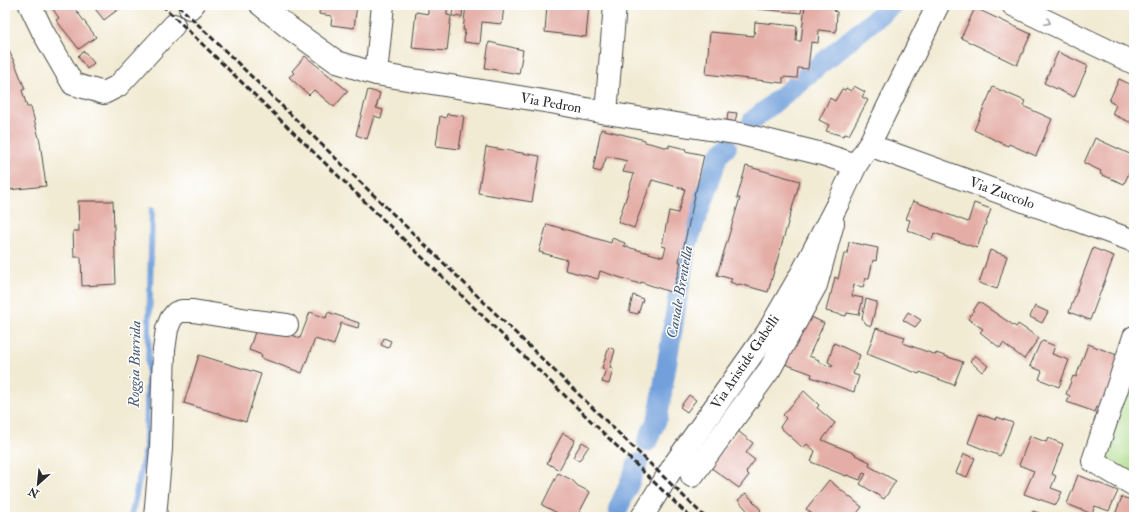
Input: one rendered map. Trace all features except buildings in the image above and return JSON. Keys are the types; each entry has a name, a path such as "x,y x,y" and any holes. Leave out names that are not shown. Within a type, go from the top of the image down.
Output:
{"street":[{"path":"30,5 43,32 73,84 104,93 118,86 174,25"},
{"name":"Via Pedron","path":"261,5 288,27 337,62 376,74 741,134 822,154 856,165"},
{"path":"376,74 383,5"},
{"path":"606,113 615,5"},
{"name":"Via Aristide Gabelli","path":"642,517 676,462 767,333 802,271 856,165 869,145 938,5"},
{"path":"1013,5 1134,63"},
{"name":"Via Zuccolo","path":"869,145 1134,241"},
{"name":"Via Aristide Gabelli","path":"692,476 770,369 816,285 839,201"},
{"path":"155,517 161,449 164,350 167,329 171,319 176,313 182,311 193,311 287,325"},
{"path":"1134,337 1093,461 1134,485"}],"green space":[{"path":"1134,359 1134,476 1100,458"}],"waterway":[{"name":"Canale Brentella","path":"752,121 892,5"},
{"name":"Canale Brentella","path":"647,442 658,417 686,248 719,155 727,147"},
{"name":"Roggia Burrida","path":"131,517 146,448 152,210"},
{"name":"Canale Brentella","path":"618,509 638,463"}],"railway":[{"path":"162,5 690,517"},
{"path":"178,5 705,517"}]}
